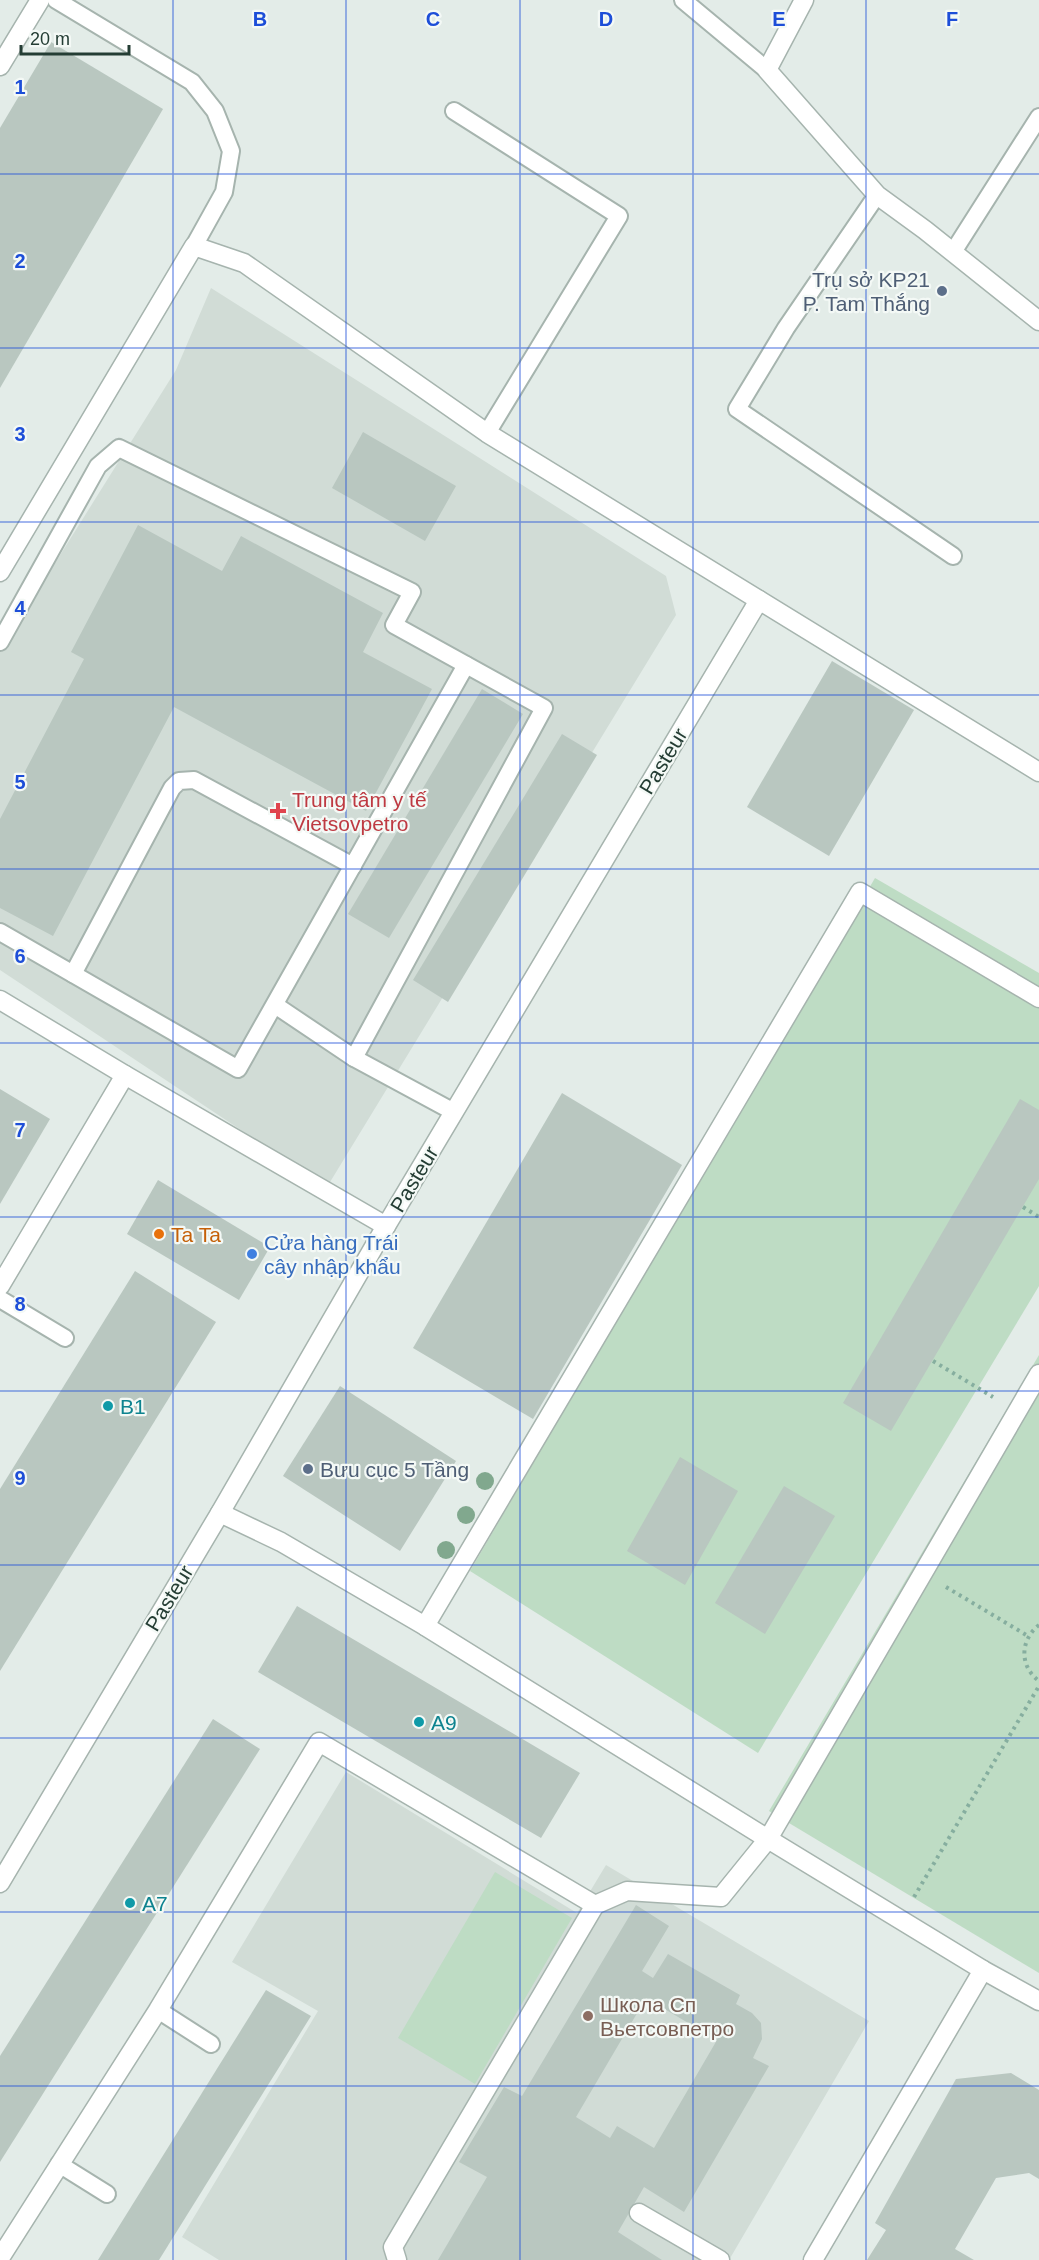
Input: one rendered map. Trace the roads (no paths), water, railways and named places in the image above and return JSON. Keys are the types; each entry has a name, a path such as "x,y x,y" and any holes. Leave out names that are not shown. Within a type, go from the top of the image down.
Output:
{"street":[{"path":"0,66 40,0"},
{"path":"804,0 767,70 877,195 1039,321"},
{"path":"0,572 195,246 244,264 487,433 1039,772"},
{"name":"Pasteur","path":"0,1884 220,1513 386,1226 759,600"},
{"path":"425,1626 860,892 1039,998"},
{"path":"0,1000 386,1226"},
{"path":"0,1286 125,1075"},
{"path":"397,2260 393,2247 595,1905 627,1891 721,1897 768,1839 1039,1374"},
{"path":"220,1513 281,1542 425,1626 768,1839 983,1970 1039,2001"},
{"path":"0,2258 158,2010 319,1742 595,1905"},
{"path":"813,2260 983,1970"},
{"path":"639,2213 720,2260"}],"lane":[{"path":"56,0 192,82 215,111 231,151 224,192 195,246"},
{"path":"683,0 767,70"},
{"path":"454,111 619,216 487,433"},
{"path":"953,252 1038,122"},
{"path":"877,195 786,328 737,409 954,556"},
{"path":"0,642 99,466 119,448 412,592 394,626 544,708 354,1058"},
{"path":"0,932 238,1069 466,665"},
{"path":"73,974 178,780 194,780 353,866"},
{"path":"275,1005 354,1058 454,1112"},
{"path":"0,1299 65,1338"},
{"path":"158,2010 211,2043"},
{"path":"59,2164 107,2194"}],"place":[{"name":"Trụ sở KP21 P. Tam Thắng","path":"942,291"},
{"name":"Trung tâm y tế Vietsovpetro","path":"278,811"},
{"name":"Ta Ta","path":"159,1234"},
{"name":"Cửa hàng Trái cây nhập khẩu","path":"252,1254"},
{"name":"B1","path":"108,1406"},
{"name":"Bưu cục 5 Tầng","path":"308,1469"},
{"name":"A9","path":"419,1722"},
{"name":"A7","path":"130,1903"},
{"name":"Школа Сп Вьетсовпетро","path":"588,2016"}]}
